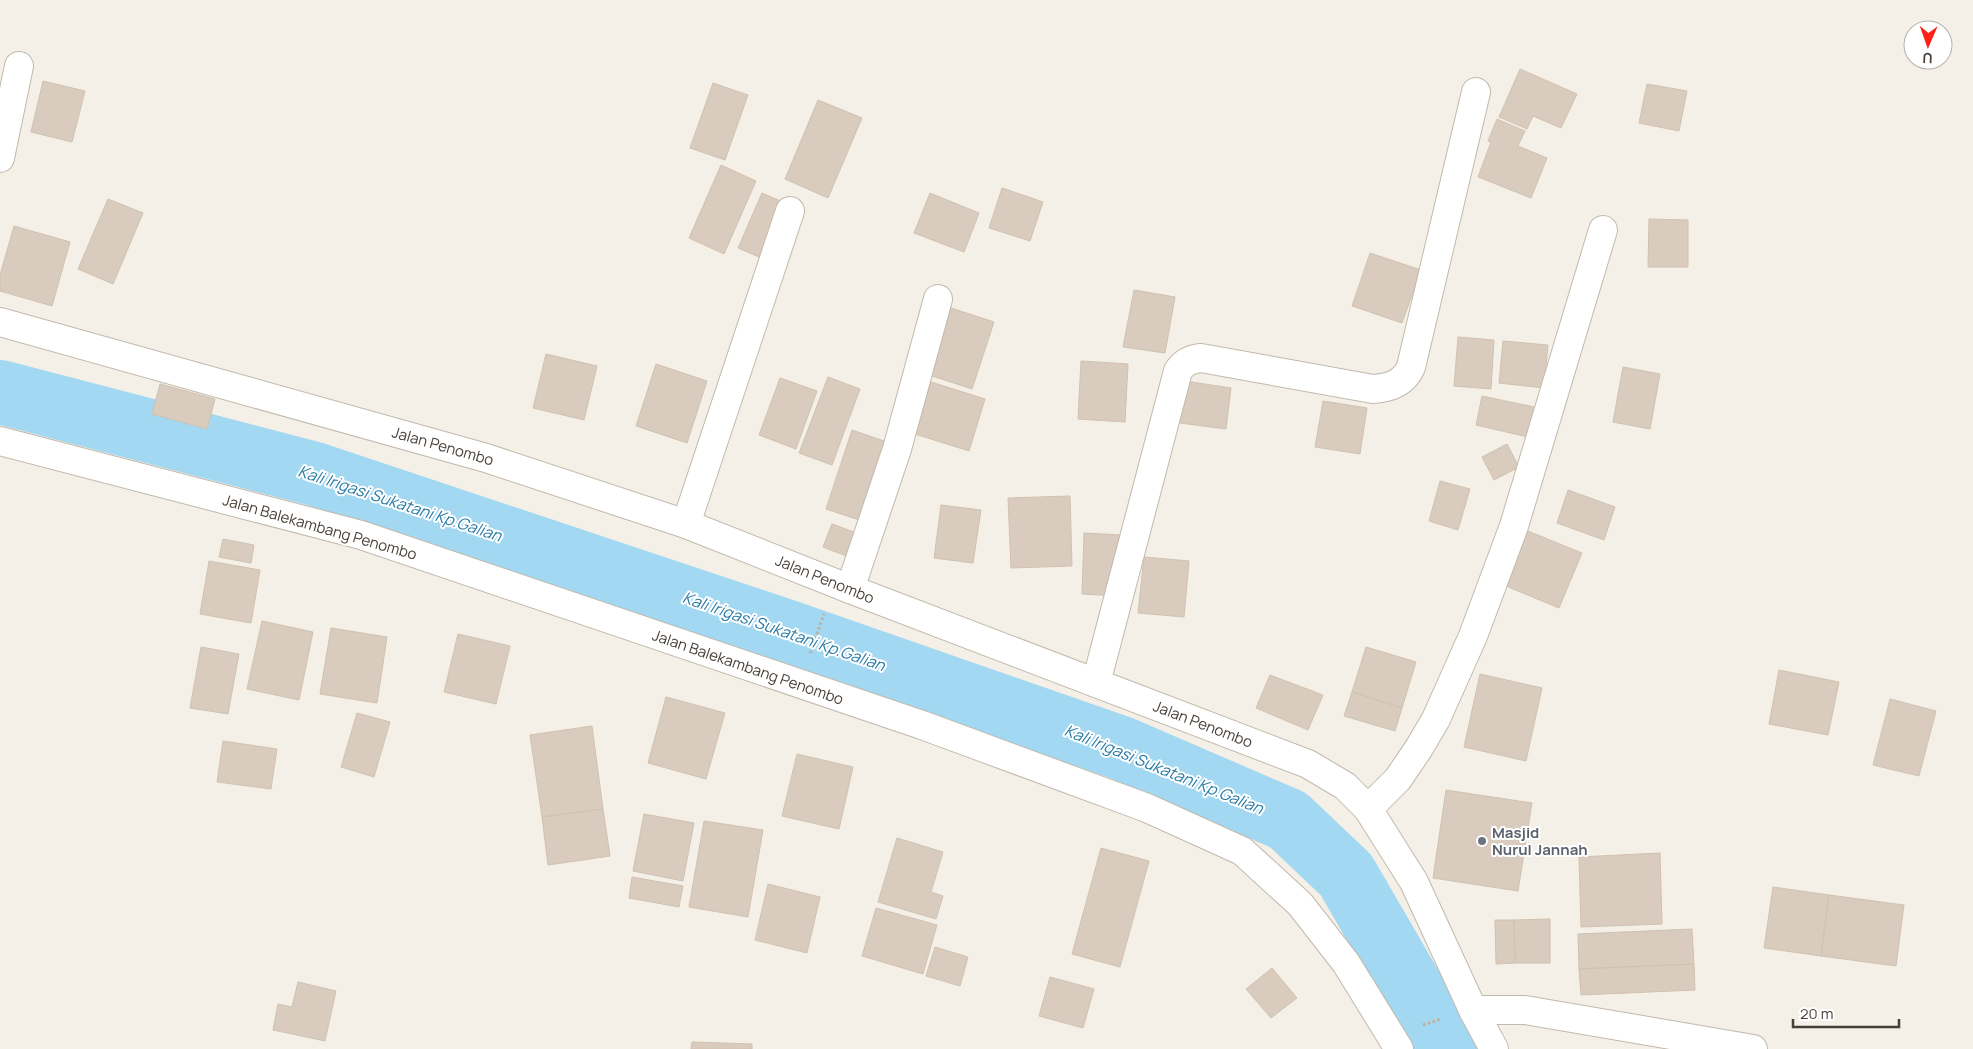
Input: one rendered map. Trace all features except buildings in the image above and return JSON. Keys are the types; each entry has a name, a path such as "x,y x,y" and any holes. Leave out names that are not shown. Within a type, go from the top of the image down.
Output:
{"street":[{"path":"0,158 19,66"},
{"path":"1096,683 1178,371 1186,362 1202,358 1373,389 1386,388 1407,376 1411,367 1476,92"},
{"path":"686,524 790,211"},
{"path":"1368,809 1398,779 1419,748 1436,719 1473,636 1514,526 1603,230"},
{"path":"850,589 897,448 938,299"},
{"name":"Jalan Penombo","path":"0,322 486,458 686,524 850,589 1308,764 1345,786 1368,809 1414,882 1473,1010 1494,1049"},
{"name":"Jalan Balekambang Penombo","path":"0,441 361,535 922,725 1147,808 1242,850 1300,904 1346,963 1398,1049"},
{"path":"1473,1010 1525,1010 1753,1049"}],"path":[{"path":"807,662 825,612"},
{"path":"1420,1026 1446,1017"}],"waterway":[{"name":"Kali Irigasi Sukatani Kp.Galian","path":"0,392 315,474 794,634 1121,748 1288,820 1346,875 1447,1049"}],"place":[{"name":"Masjid Nurul Jannah","path":"1482,841"}]}
